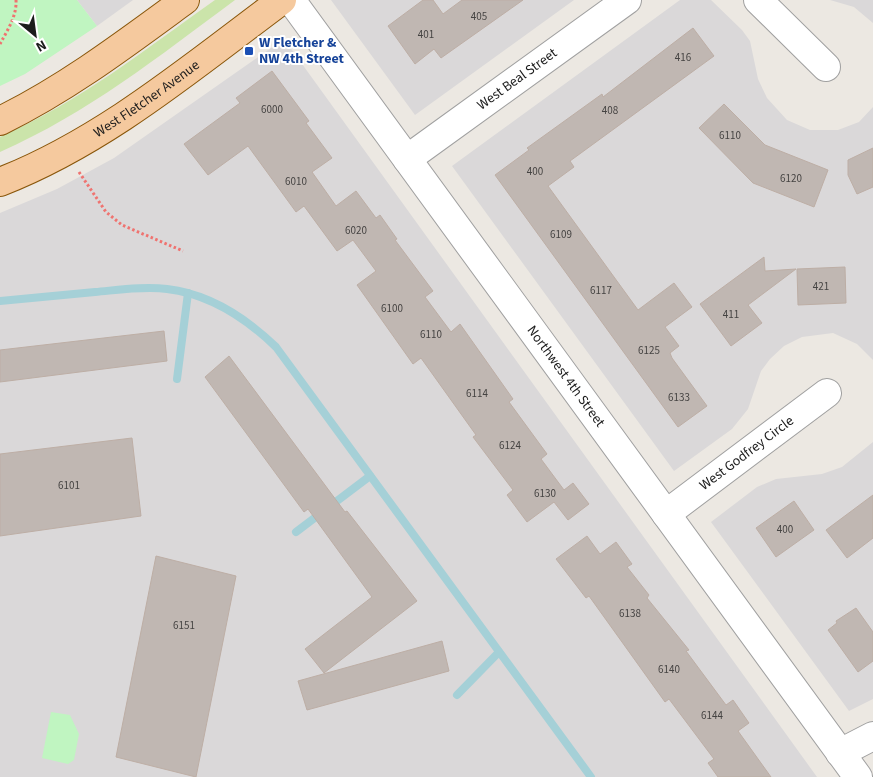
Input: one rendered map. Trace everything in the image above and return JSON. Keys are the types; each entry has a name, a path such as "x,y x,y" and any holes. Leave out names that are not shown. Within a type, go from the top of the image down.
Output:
{"main road":[{"path":"0,121 40,101 83,75 185,0"},
{"name":"West Fletcher Avenue","path":"0,182 29,171 84,142 170,83 282,0"}],"street":[{"name":"Northwest 4th Street","path":"291,0 858,777"},
{"name":"West Beal Street","path":"407,159 627,0"},
{"path":"758,0 826,67"},
{"name":"West Godfrey Circle","path":"666,514 827,393"},
{"path":"840,753 873,736"}],"path":[{"path":"0,44 11,23 16,0"},
{"path":"79,171 106,212 122,225 183,251"}],"shaded area":[{"path":"77,0 133,0 97,26"},
{"path":"331,0 574,0 415,115"},
{"path":"680,0 711,0 742,30 750,41 758,79 767,98 787,120 810,130 838,130 859,122 873,107 873,360 857,344 833,333 802,337 784,346 770,359 761,371 748,409 732,429 674,471 452,166"},
{"path":"830,0 873,0 873,23 854,7"},
{"path":"284,39 817,777 0,777 0,213 57,189 114,158"},
{"path":"873,442 873,699 849,711 711,522 757,487 776,479 822,474 842,467"}],"green space":[{"path":"0,0 77,0 97,26 25,74 0,86"},
{"path":"215,0 235,0 150,63 93,102 32,137 0,152 0,137 58,108 85,91"},
{"path":"51,712 70,715 79,734 74,760 68,764 42,758"}],"building":[{"path":"423,0 433,0 443,14 462,0 523,0 441,58 434,49 415,64 388,26"},
{"path":"693,28 714,56 570,161 574,167 548,186 638,310 674,283 692,307 665,327 679,346 670,353 672,358 707,406 678,427 495,175 529,150 527,148 602,94 603,97"},
{"path":"272,71 309,121 306,123 332,158 312,172 336,206 356,191 376,218 380,215 397,239 395,240 433,291 425,297 451,332 460,324 513,399 509,402 547,454 541,459 564,490 573,483 589,504 568,520 554,502 527,522 507,495 513,490 473,437 476,435 421,358 413,364 357,285 376,271 353,240 337,251 304,206 296,212 248,146 208,175 184,144 240,103 236,98"},
{"path":"724,104 765,145 828,170 814,207 753,183 699,128"},
{"path":"873,148 873,187 857,194 848,175 848,160"},
{"path":"764,257 765,271 796,269 748,305 762,323 731,346 700,304"},
{"path":"845,267 846,303 798,305 797,269"},
{"path":"164,331 167,361 0,382 0,350"},
{"path":"229,356 345,512 347,511 417,601 324,673 305,649 372,597 308,509 304,512 205,377"},
{"path":"132,438 141,516 0,536 0,454"},
{"path":"873,495 873,538 847,558 826,530"},
{"path":"794,501 814,530 776,557 756,528"},
{"path":"587,536 600,554 616,542 632,564 627,567 649,595 647,598 689,650 686,651 726,705 733,700 749,723 738,731 771,777 718,777 708,763 714,759 669,699 665,702 589,596 586,598 556,559"},
{"path":"156,556 236,576 196,777 116,757"},
{"path":"856,608 873,632 873,661 858,672 828,630 837,623 836,621"},
{"path":"442,641 449,671 307,710 298,681"}],"waterway":[{"path":"0,301 131,289 167,289 198,296 212,302 240,317 252,326 276,347 591,777"},
{"path":"177,379 188,293"},
{"path":"296,532 370,476"},
{"path":"457,695 499,652"}],"place":[{"name":"W Fletcher & NW 4th Street","path":"249,51"}]}
